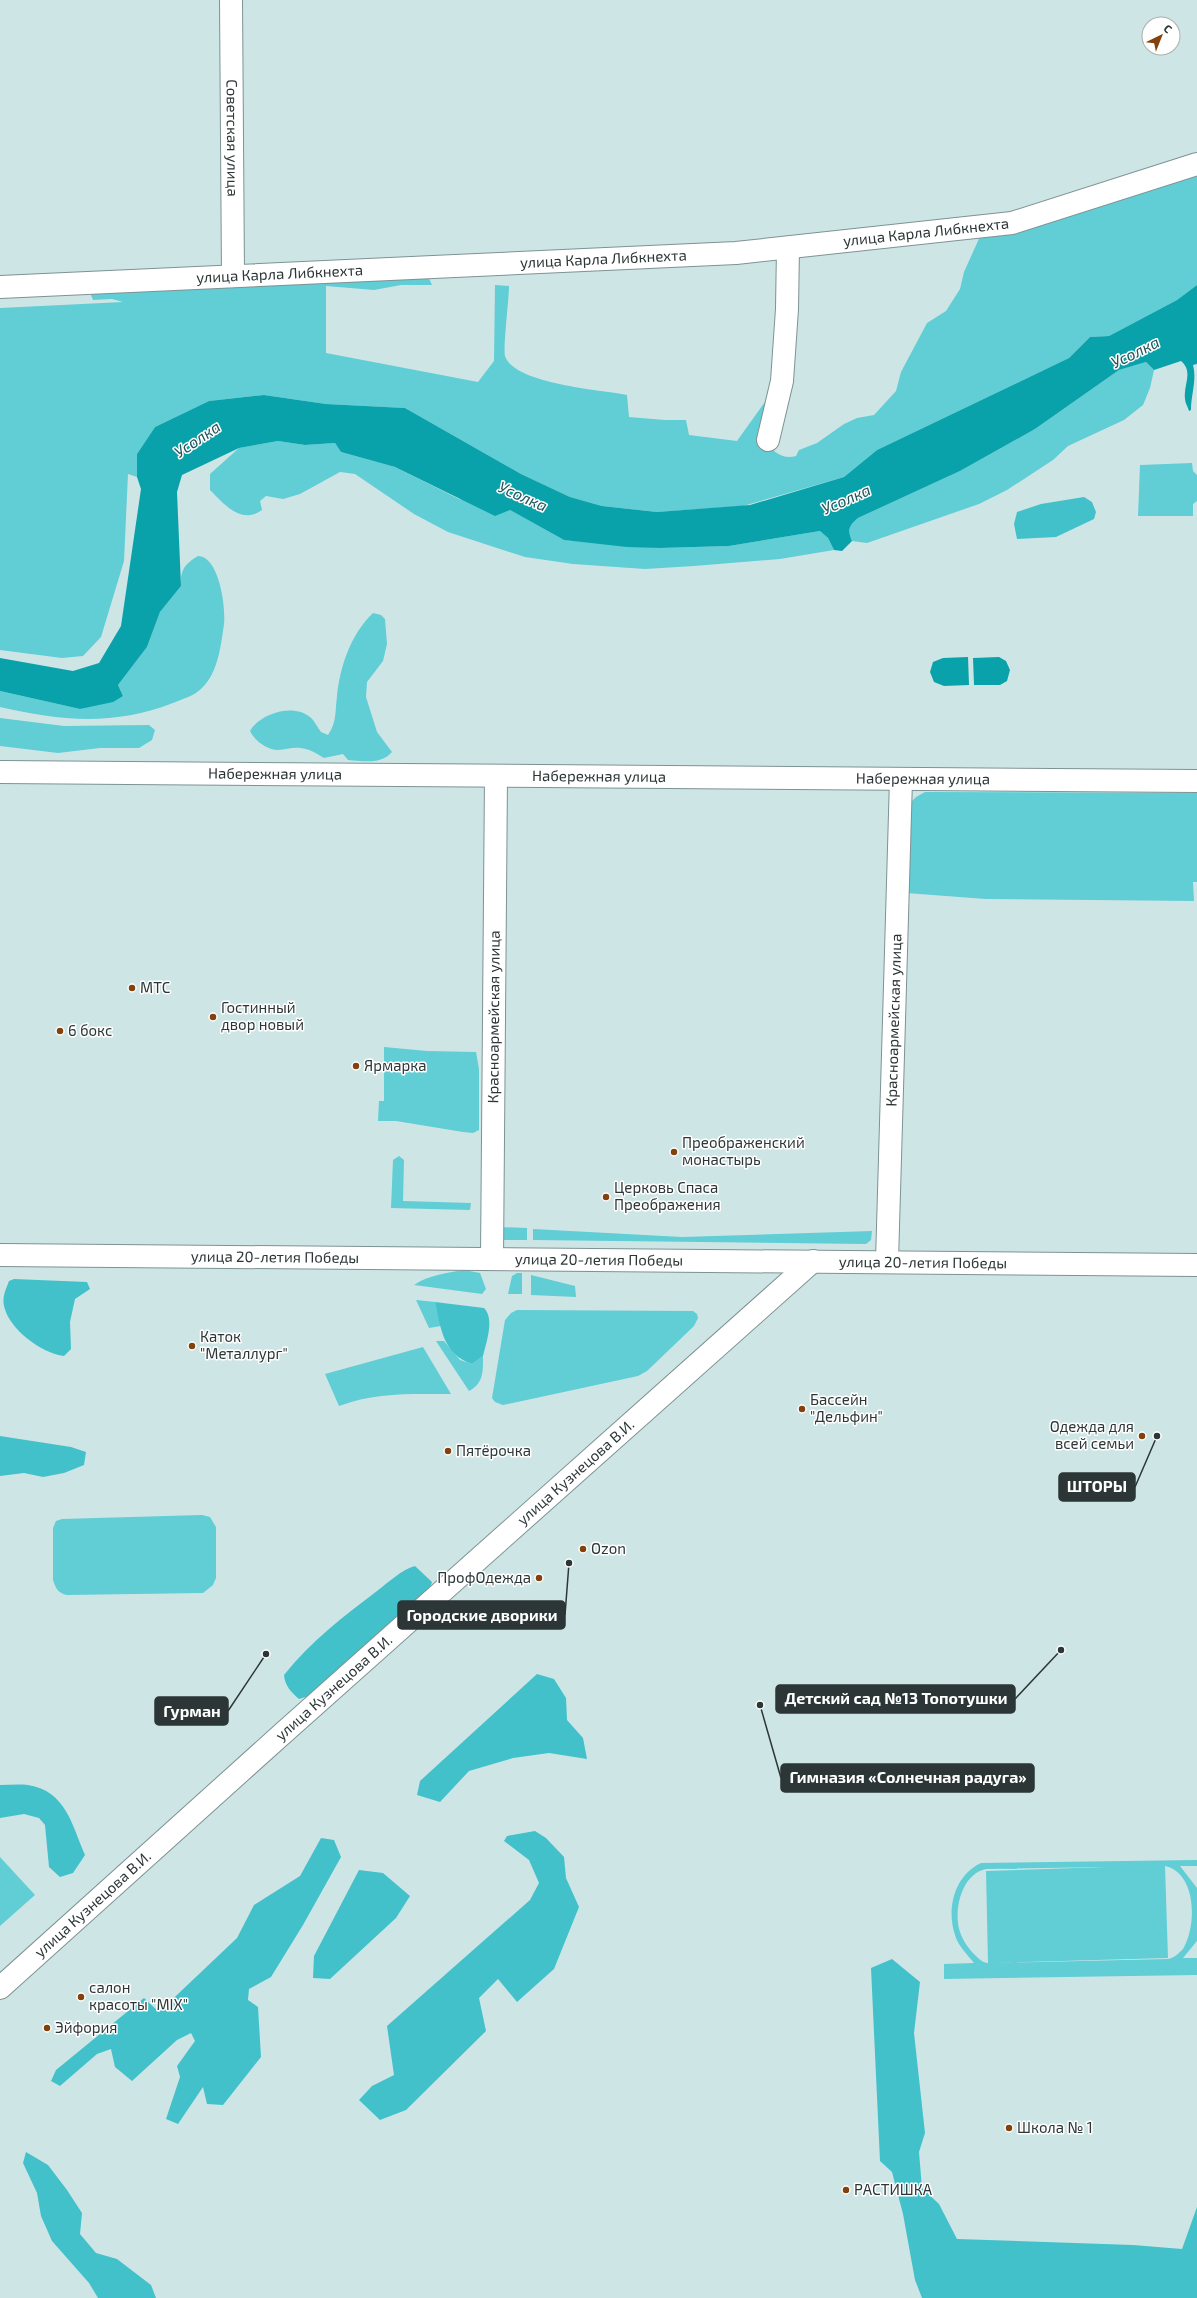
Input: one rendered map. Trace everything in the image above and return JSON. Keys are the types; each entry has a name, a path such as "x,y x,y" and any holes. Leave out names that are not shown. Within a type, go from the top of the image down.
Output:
{"street":[{"name":"Советская улица","path":"231,0 233,276"},
{"name":"улица Карла Либкнехта","path":"0,287 736,253 788,248 1012,223 1197,164"},
{"path":"768,440 782,381 787,309 788,248"},
{"name":"Набережная улица","path":"0,772 1197,781"},
{"name":"Красноармейская улица","path":"492,1258 496,776"},
{"name":"Красноармейская улица","path":"887,1261 902,779"},
{"name":"улица 20-летия Победы","path":"0,1255 320,1259 492,1258 887,1261 1197,1265"},
{"name":"улица Кузнецова В.И.","path":"0,1988 233,1777 813,1261"}],"shaded area":[{"path":"1197,167 1197,285 1177,300 1109,336 1090,337 1069,358 877,450 844,477 743,506 657,512 602,506 570,497 521,474 405,408 326,404 264,395 209,401 155,427 137,454 137,477 128,474 124,561 101,637 83,656 62,658 0,650 0,308 123,302 112,299 93,300 91,295 96,291 427,274 432,285 401,285 374,290 326,286 326,353 478,382 494,361 495,285 509,286 505,356 512,366 524,373 560,384 627,395 629,417 686,420 689,435 737,441 775,388 763,442 778,454 791,457 796,456 799,450 817,443 844,424 857,418 874,415 896,391 901,372 927,323 946,311 960,289 964,272 982,232"},
{"path":"1146,362 1154,370 1150,388 1143,405 1124,420 1068,446 1053,460 1007,490 979,504 867,543 852,541 849,531 853,523 858,518 960,471 1035,429 1119,370"},
{"path":"278,441 305,445 335,443 341,452 395,467 459,499 510,510 564,540 660,548 729,546 820,531 828,538 834,550 780,559 645,569 573,564 525,557 448,532 414,514 355,474 340,472 300,494 283,499 266,496 260,501 262,510 254,514 247,515 233,511 210,490 210,474 239,448"},
{"path":"1192,463 1193,471 1197,475 1197,501 1193,504 1193,516 1138,516 1140,465"},
{"path":"1084,497 1092,502 1096,512 1094,519 1056,537 1017,539 1014,524 1017,512 1041,504"},
{"path":"198,556 205,558 211,564 216,573 220,584 224,606 224,624 218,658 212,675 199,691 184,699 151,710 108,718 87,719 44,716 0,707 0,691 80,709 123,696 118,685 147,647 160,612 181,586 181,576 184,568 189,562"},
{"path":"373,613 381,615 385,619 387,644 383,661 367,682 366,697 377,732 392,752 388,756 377,761 359,761 348,760 343,754 324,758 310,750 300,748 274,750 258,741 250,731 255,725 261,719 269,715 287,711 303,713 311,718 321,732 328,735 333,726 341,673 348,651 365,621"},
{"path":"0,718 64,726 149,725 155,730 152,740 139,748 100,748 58,753 0,746"},
{"path":"925,792 1197,793 1197,882 1193,882 1194,901 986,899 906,893 909,804 916,797"},
{"path":"384,1047 427,1051 476,1052 479,1069 479,1130 473,1133 396,1121 378,1121 379,1101 384,1101"},
{"path":"399,1156 404,1160 403,1201 471,1203 470,1210 391,1208 393,1160"},
{"path":"497,1227 527,1228 527,1240 502,1240"},
{"path":"533,1229 682,1237 872,1231 871,1240 866,1244 533,1240"},
{"path":"464,1270 480,1273 486,1289 482,1294 414,1285 444,1273"},
{"path":"517,1273 522,1273 522,1294 508,1294 512,1276"},
{"path":"531,1275 575,1286 576,1297 531,1295"},
{"path":"14,1279 87,1282 90,1289 75,1299 70,1322 71,1349 64,1356 55,1354 36,1345 12,1323 4,1306 4,1299 9,1281"},
{"path":"416,1300 435,1302 441,1326 429,1328"},
{"path":"435,1302 484,1308 489,1318 489,1331 483,1356 472,1364 462,1360 455,1354 445,1339 439,1322"},
{"path":"517,1310 693,1311 697,1314 698,1318 694,1326 647,1371 638,1376 503,1405 495,1402 492,1398 505,1320 511,1313"},
{"path":"436,1341 444,1341 460,1360 472,1364 483,1356 482,1376 474,1388 469,1391"},
{"path":"423,1347 451,1394 408,1394 380,1396 353,1401 339,1406 325,1374"},
{"path":"0,1436 71,1447 86,1452 84,1465 64,1473 43,1477 24,1473 0,1476"},
{"path":"202,1515 210,1517 216,1527 216,1578 213,1585 203,1593 67,1595 59,1592 55,1586 53,1580 53,1528 56,1521 62,1519"},
{"path":"415,1566 432,1582 430,1588 309,1696 299,1699 293,1694 284,1675 305,1651 340,1620 395,1577 405,1570"},
{"path":"537,1674 554,1679 566,1698 567,1720 583,1738 587,1759 549,1753 513,1758 469,1771 440,1802 417,1795 420,1781"},
{"path":"0,1785 28,1785 41,1788 51,1794 59,1802 71,1821 85,1855 73,1873 60,1877 49,1867 45,1825 39,1818 24,1814 0,1818"},
{"path":"535,1831 546,1838 564,1857 566,1878 579,1907 554,1969 517,2002 498,1979 479,1998 486,2031 406,2110 380,2120 359,2100 372,2086 394,2075 387,2026 530,1900 539,1883 529,1860 504,1841 507,1836"},
{"path":"321,1838 334,1840 341,1857 303,1925 271,1977 249,1989 248,2000 258,2007 261,2057 223,2105 207,2104 203,2087 178,2124 166,2119 180,2077 177,2066 195,2041 191,2033 177,2040 132,2081 115,2067 111,2049 97,2054 60,2086 51,2081 56,2070 144,1998 159,2012 237,1938 254,1905 300,1876"},
{"path":"0,1857 35,1895 0,1926"},
{"path":"1197,1860 1197,1866 1180,1866 1197,1888 1197,1941 1183,1958 1197,1958 1197,1975 944,1979 944,1964 974,1963 956,1939 952,1925 952,1904 959,1884 972,1868 981,1863","holes":["1165,1866 1176,1871 1183,1879 1188,1889 1191,1902 1191,1927 1188,1939 1183,1949 1178,1954 1168,1959 992,1963 1168,1958","1107,1867 986,1871 988,1963 983,1962 968,1947 963,1939 958,1924 961,1895 970,1878 977,1872 986,1869"]},
{"path":"359,1870 383,1873 410,1896 396,1918 330,1979 313,1978 314,1956"},
{"path":"892,1959 920,1982 914,2033 925,2133 919,2152 922,2188 939,2204 957,2239 1133,2245 1182,2249 1197,2207 1197,2298 922,2298 915,2280 903,2214 892,2172 880,2161 871,1968"},
{"path":"26,2152 48,2165 67,2190 82,2213 80,2234 96,2253 117,2259 151,2285 156,2298 98,2298 89,2283 52,2241 41,2216 37,2193 23,2163"}],"water":[{"name":"Усолка","path":"1197,285 1197,364 1193,365 1194,382 1191,410 1189,411 1185,400 1187,370 1181,361 1154,370 1146,362 1119,370 1035,429 960,471 858,518 853,523 849,531 852,541 842,551 834,550 828,538 820,531 729,546 660,548 627,547 564,540 510,510 495,516 395,467 341,452 335,443 305,445 278,441 239,448 182,475 177,492 181,586 160,612 147,647 118,685 123,696 113,702 80,709 0,691 0,658 73,671 99,663 121,626 141,489 137,477 137,454 155,427 209,401 264,395 326,404 405,408 521,474 570,497 602,506 657,512 750,505 844,477 877,450 1069,358 1090,337 1109,336 1177,300"},
{"path":"968,657 969,685 944,686 934,682 930,672 933,662 943,658"},
{"path":"999,657 1006,661 1010,670 1007,681 1000,685 974,685 973,658"}],"place":[{"name":"МТС","path":"132,988"},
{"name":"Гостинный двор новый","path":"213,1017"},
{"name":"6 бокс","path":"60,1031"},
{"name":"Ярмарка","path":"356,1066"},
{"name":"Преображенский монастырь","path":"674,1152"},
{"name":"Церковь Спаса Преображения","path":"606,1197"},
{"name":"Каток \"Металлург\"","path":"192,1346"},
{"name":"Бассейн \"Дельфин\"","path":"802,1409"},
{"name":"Одежда для всей семьи","path":"1142,1436"},
{"name":"ШТОРЫ","path":"1157,1436"},
{"name":"Пятёрочка","path":"448,1451"},
{"name":"Ozon","path":"583,1549"},
{"name":"Городские дворики","path":"569,1563"},
{"name":"ПрофОдежда","path":"539,1578"},
{"name":"Детский сад №13 Топотушки","path":"1061,1650"},
{"name":"Гурман","path":"266,1654"},
{"name":"Гимназия «Солнечная радуга»","path":"760,1705"},
{"name":"салон красоты \"MIX\"","path":"81,1997"},
{"name":"Эйфория","path":"47,2028"},
{"name":"Школа № 1","path":"1009,2128"},
{"name":"РАСТИШКА","path":"846,2190"}]}
